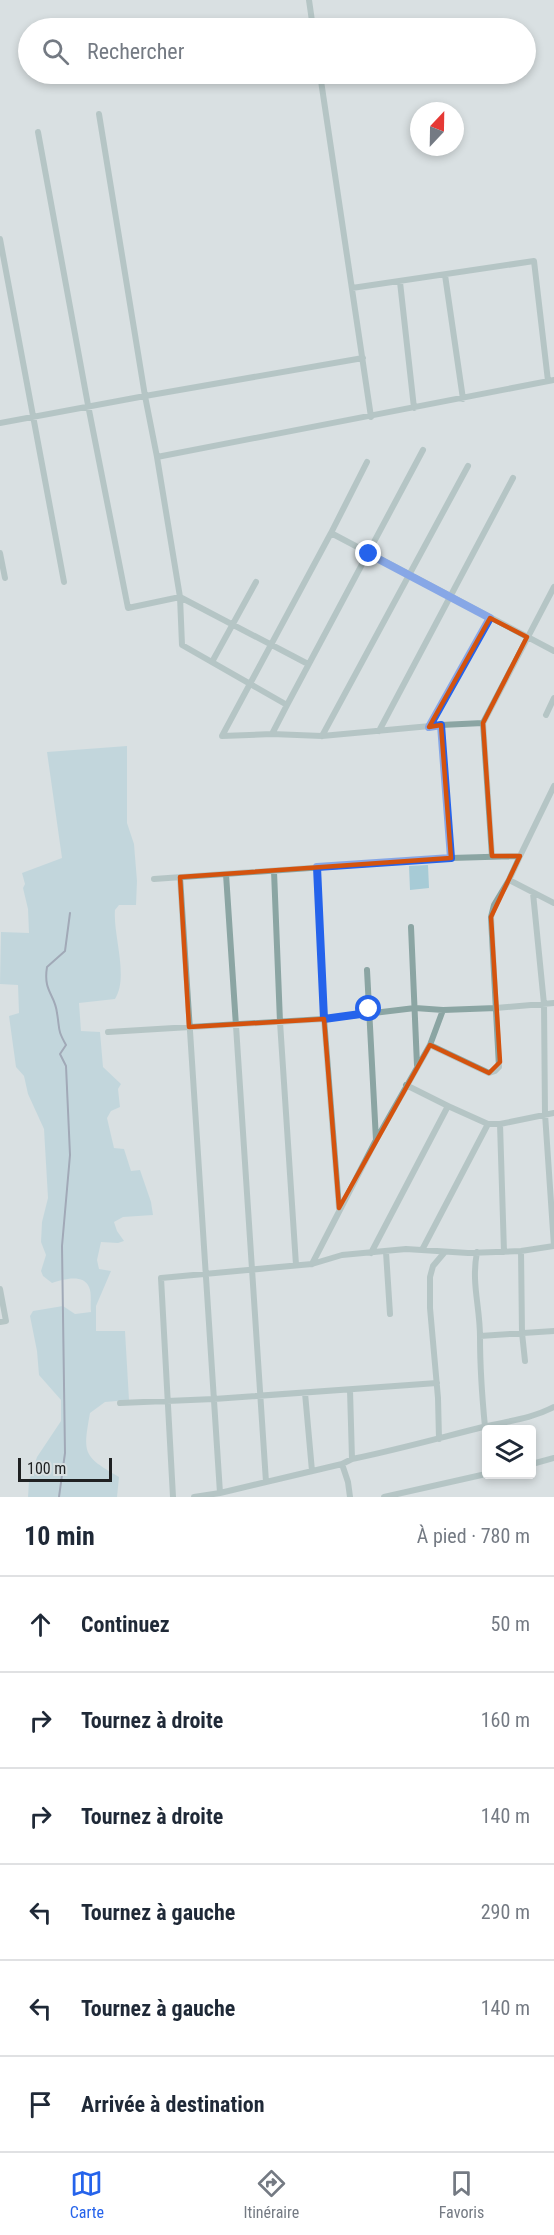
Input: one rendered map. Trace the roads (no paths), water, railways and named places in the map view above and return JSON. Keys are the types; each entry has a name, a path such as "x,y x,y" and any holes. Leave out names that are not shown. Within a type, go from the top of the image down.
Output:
{"street":[{"path":"309,0 312,18"},
{"path":"321,84 371,417"},
{"path":"99,114 180,597 182,645 287,705"},
{"path":"38,132 88,405 129,608 180,597 308,664"},
{"path":"0,239 64,582"},
{"path":"157,457 551,381 534,261 352,288"},
{"path":"445,275 463,399"},
{"path":"400,282 414,408"},
{"path":"0,423 88,405 363,358"},
{"path":"272,734 423,450"},
{"path":"367,462 222,736 272,734 322,736 483,723"},
{"path":"322,736 468,466"},
{"path":"379,731 513,478"},
{"path":"331,533 554,651"},
{"path":"0,553 5,578"},
{"path":"212,662 256,582"},
{"path":"492,856 483,723 554,587"},
{"path":"429,727 490,618"},
{"path":"546,715 554,698"},
{"path":"441,725 451,858"},
{"path":"430,1045 489,1073 495,1071 500,1062 491,917 494,905 509,880 554,786"},
{"path":"154,879 451,858 520,856"},
{"path":"317,867 324,1019 339,1208"},
{"path":"274,871 280,1022 296,1265"},
{"path":"226,874 266,1482"},
{"path":"180,877 220,1493"},
{"path":"509,880 554,903"},
{"path":"173,1497 161,1278 312,1264 342,1255 422,1250 444,1253 504,1252 554,1246 545,1114 544,1004 533,893"},
{"path":"411,927 417,1065"},
{"path":"367,970 376,1140"},
{"path":"108,1032 324,1019 415,1008 443,1010 554,1003"},
{"path":"312,1264 339,1208 430,1045 443,1010"},
{"path":"406,1085 488,1124 500,1124 554,1113"},
{"path":"371,1253 448,1106"},
{"path":"422,1250 488,1124"},
{"path":"500,1124 504,1252"},
{"path":"521,1251 522,1333 525,1361"},
{"path":"386,1252 390,1314"},
{"path":"477,1252 473,1273 480,1336 479,1359 485,1425"},
{"path":"439,1439 430,1277 437,1259 444,1253"},
{"path":"0,1289 6,1321 0,1322"},
{"path":"480,1336 554,1331"},
{"path":"120,1403 214,1399 437,1383"},
{"path":"350,1390 352,1460"},
{"path":"304,1392 312,1471"},
{"path":"491,1425 523,1420 554,1407"},
{"path":"194,1497 342,1464 482,1427"},
{"path":"536,1463 554,1458"},
{"path":"342,1464 350,1497"},
{"path":"384,1497 482,1475"}],"waterway":[{"path":"59,1497 65,1453 62,1246 70,1155 66,1066 60,1054 66,1045 60,1032 56,1007 48,988 46,975 47,967 65,951 70,913"}]}
